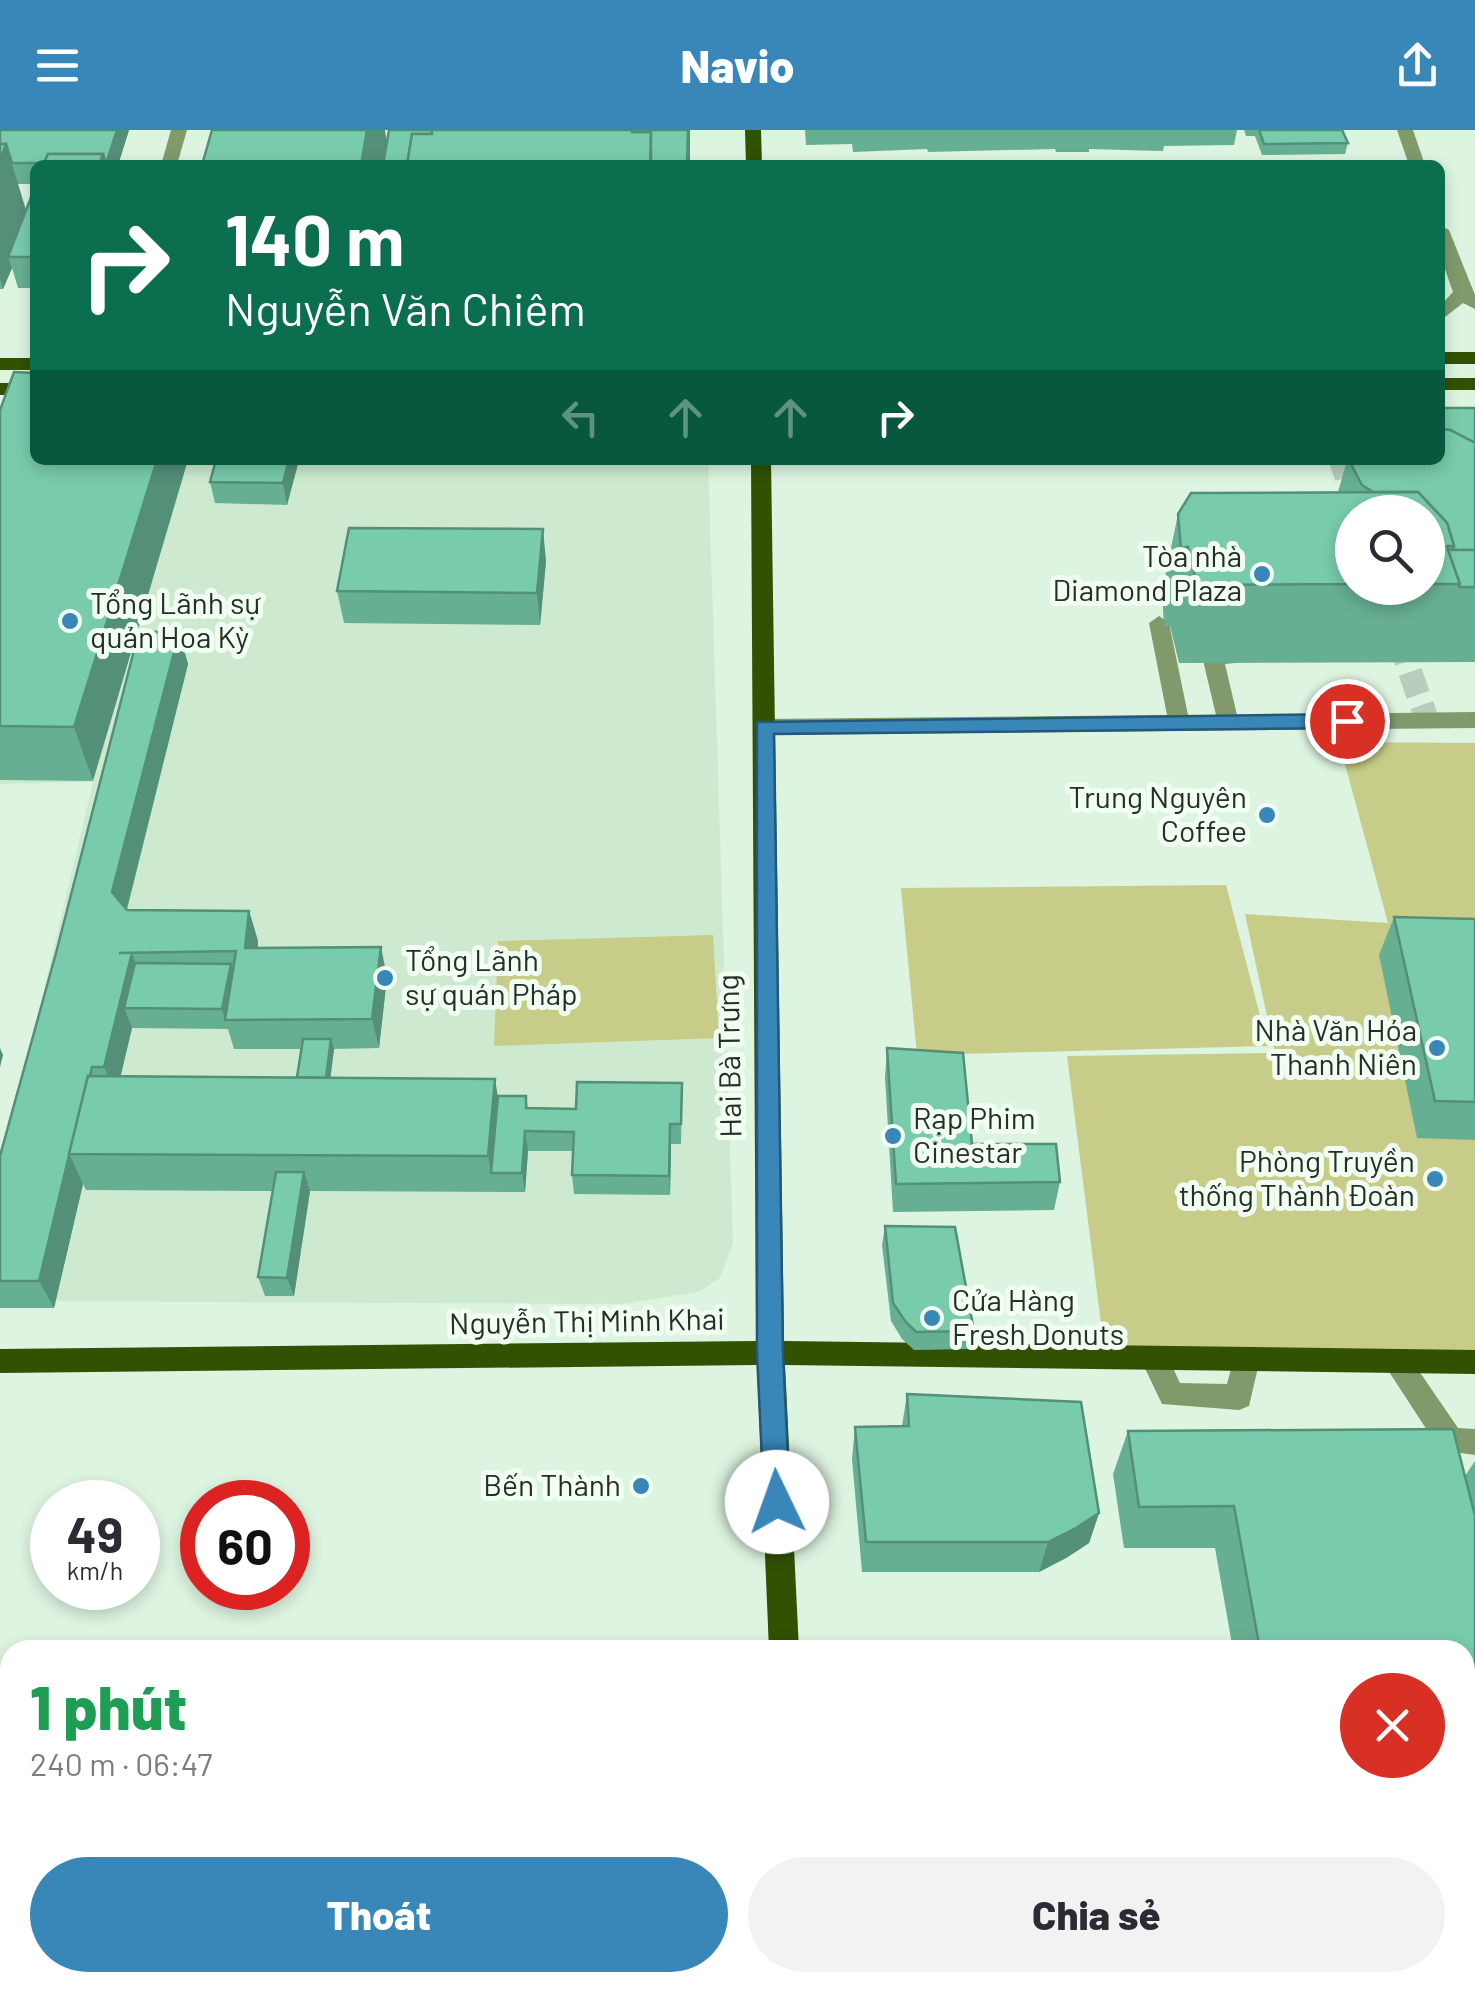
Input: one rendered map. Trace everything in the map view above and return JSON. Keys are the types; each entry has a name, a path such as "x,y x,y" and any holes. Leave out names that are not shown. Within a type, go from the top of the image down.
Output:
{"main road":[{"path":"752,130 754,160"},
{"path":"1445,358 1475,358"},
{"path":"0,364 30,364"},
{"path":"1445,384 1475,384"},
{"path":"0,389 30,389"},
{"name":"Hai Bà Trưng","path":"762,465 770,1353 784,1640"},
{"name":"Nguyễn Thị Minh Khai","path":"0,1361 770,1353 1154,1358"},
{"path":"1246,1358 1475,1362"}],"street":[{"path":"170,160 179,130"},
{"path":"1405,130 1415,160"},
{"path":"1445,242 1469,299 1445,313"},
{"path":"1159,623 1179,723"},
{"path":"1228,722 1213,656 1252,657"},
{"path":"764,727 1475,720"},
{"path":"1154,1358 1172,1395 1239,1396 1246,1358"},
{"path":"1396,1361 1450,1441 1475,1442"}],"shaded area":[{"name":"Tổng Lãnh sự quán Pháp","path":"0,426 30,455 30,465 708,465 733,1243 720,1278 698,1292 622,1304 0,1301 0,1177 93,782 0,784"}],"green space":[{"name":"Nhà Văn Hóa Thanh Niên","path":"1339,742 1475,743 1475,1362 1106,1363 1067,1056 1275,1053 1245,914 1388,923"},
{"path":"1226,885 1268,1046 917,1055 901,888"},
{"path":"713,935 719,1038 494,1046 498,941"}],"building":[{"path":"0,130 117,130 107,160 103,154 48,154 45,160 12,163 6,144 0,144"},
{"path":"212,130 367,130 362,160 203,160"},
{"path":"389,130 432,130 432,134 412,134 408,160 384,160"},
{"path":"432,130 651,132 650,160 408,160 412,134 432,134"},
{"path":"688,130 687,160 651,160 651,132 632,132"},
{"path":"1259,130 1342,130 1348,143 1264,144"},
{"path":"48,154 103,154 101,160 45,160"},
{"path":"30,200 30,257 8,257"},
{"name":"Tổng Lãnh sự quán Hoa Kỳ","path":"14,372 30,373 30,465 155,465 74,727 0,726 0,410"},
{"path":"1445,408 1475,408 1475,443 1445,430"},
{"path":"1445,430 1475,443 1475,550 1452,550 1445,521 1445,495 1373,492 1362,485 1352,465 1445,465"},
{"path":"215,465 288,465 283,483 210,482"},
{"path":"1191,493 1421,495 1335,495 1335,584 1197,585 1188,547 1181,548 1178,514"},
{"path":"1445,521 1454,546 1447,546 1460,584 1445,584"},
{"path":"349,528 543,529 537,593 337,591"},
{"path":"1448,550 1475,550 1475,587 1459,587"},
{"path":"139,631 179,633 112,892 127,910 249,911 245,948 381,947 372,1019 225,1020 236,951 119,953 132,953 104,1067 92,1067 88,1076 39,1281 0,1281 0,1156"},
{"path":"1394,917 1475,919 1475,1102 1435,1101"},
{"path":"135,963 231,964 222,1009 124,1008"},
{"path":"303,1039 331,1039 326,1078 297,1077"},
{"path":"887,1048 963,1053 972,1144 1056,1144 1060,1182 896,1184"},
{"path":"88,1076 495,1079 488,1156 69,1154"},
{"path":"577,1082 682,1083 681,1124 670,1124 669,1176 572,1175 574,1132 525,1131 522,1173 491,1173 498,1096 526,1096 526,1108 576,1109"},
{"path":"276,1172 304,1172 287,1278 258,1277"},
{"path":"885,1226 955,1227 974,1331 916,1332 905,1321 893,1303"},
{"path":"907,1394 1081,1402 1099,1513 1048,1542 866,1542 855,1427 909,1426"},
{"path":"1453,1429 1475,1516 1475,1640 1258,1640 1234,1506 1139,1507 1128,1431"}],"tunnel":[{"path":"1340,465 1350,495"},
{"path":"1387,606 1427,720"}],"place":[{"name":"Tòa nhà Diamond Plaza","path":"1262,574"},
{"name":"Tổng Lãnh sự quán Hoa Kỳ","path":"70,621"},
{"name":"Trung Nguyên Coffee","path":"1267,815"},
{"name":"Tổng Lãnh sự quán Pháp","path":"385,978"},
{"name":"Nhà Văn Hóa Thanh Niên","path":"1437,1048"},
{"name":"Rạp Phim Cinestar","path":"893,1136"},
{"name":"Phòng Truyền thống Thành Đoàn","path":"1435,1179"},
{"name":"Cửa Hàng Fresh Donuts","path":"932,1318"},
{"name":"Bến Thành","path":"641,1486"}],"route":[{"path":"777,1502 770,1353 764,727 1347,721"}]}
